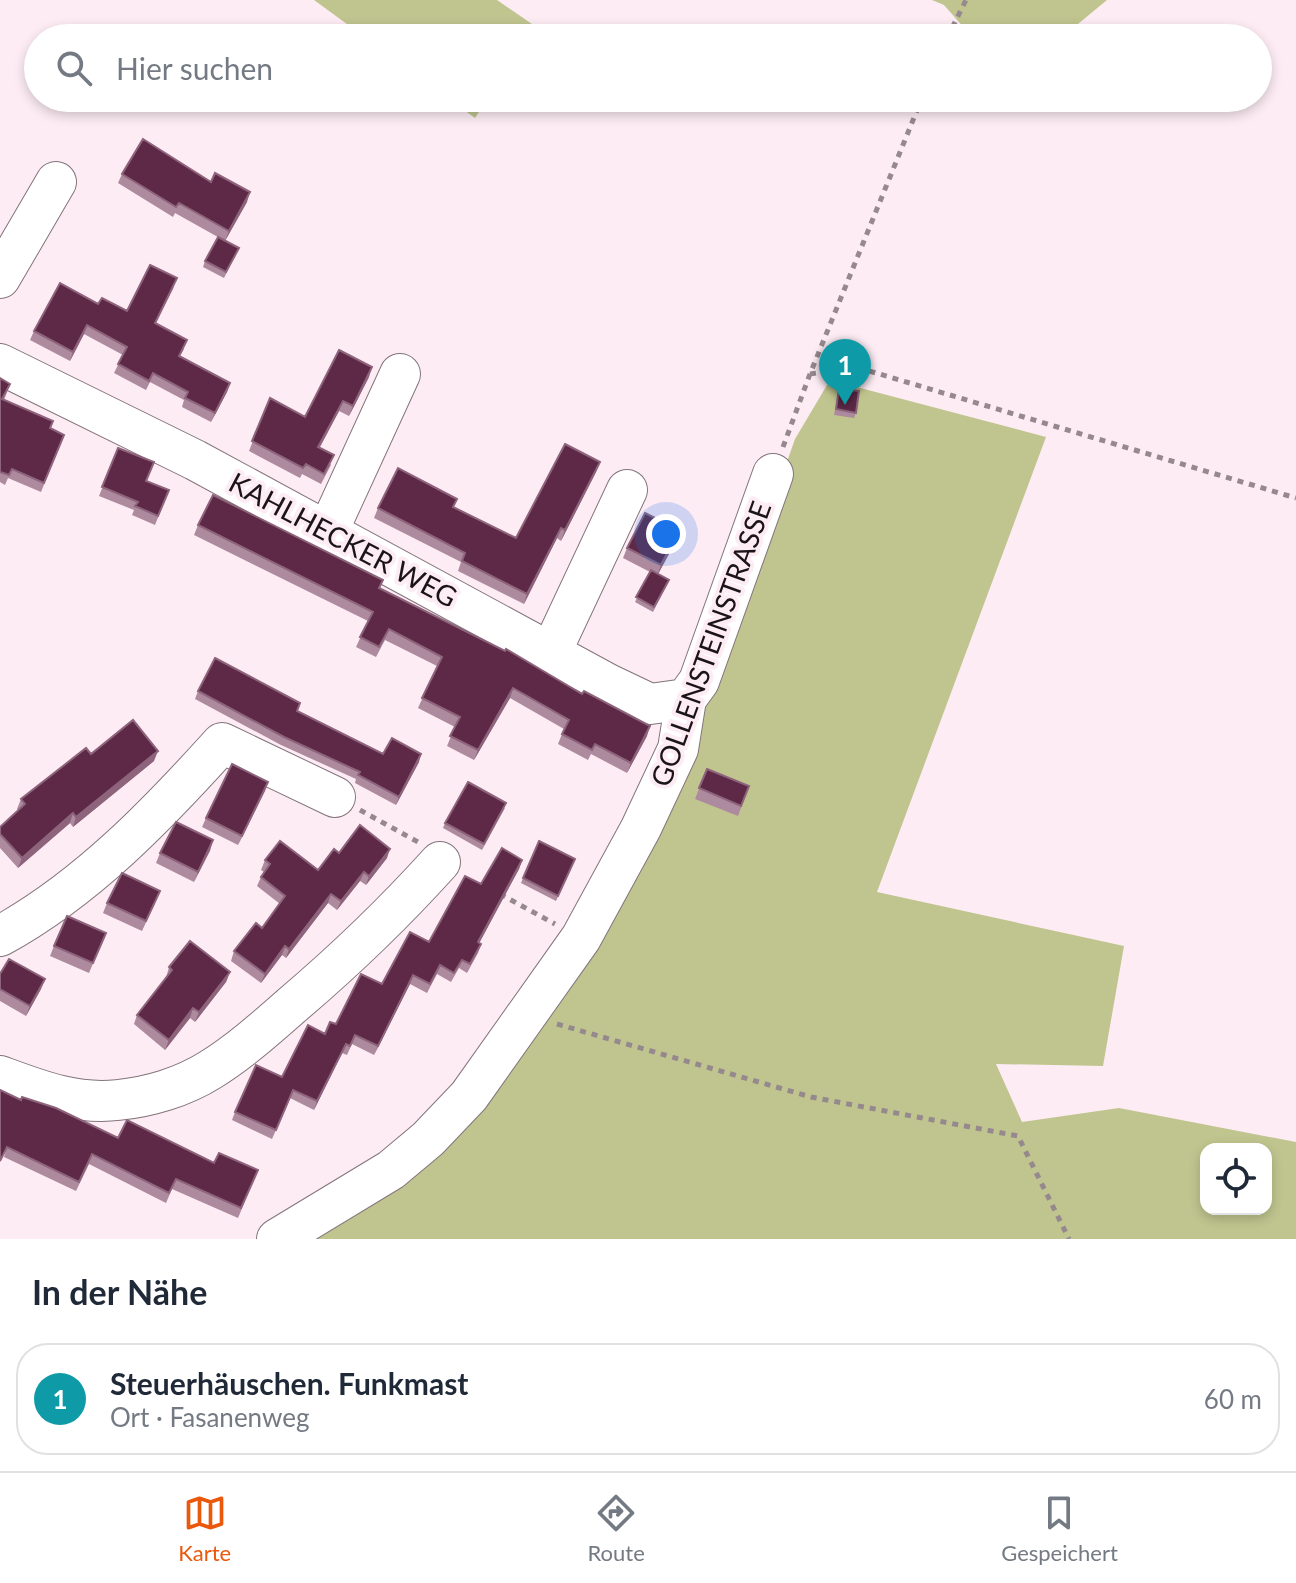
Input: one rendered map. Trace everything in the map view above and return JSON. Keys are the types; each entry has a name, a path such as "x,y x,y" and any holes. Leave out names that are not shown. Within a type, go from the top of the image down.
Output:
{"street":[{"path":"0,278 54,181"},
{"name":"KAHLHECKER WEG","path":"0,364 195,460 650,704 686,699"},
{"path":"328,531 402,374"},
{"name":"GOLLENSTEINSTRASSE","path":"277,1239 391,1170 428,1139 469,1096 581,938 641,828 678,749 686,699 699,681 773,474"},
{"path":"551,652 627,490"},
{"path":"0,936 24,923 72,888 164,804 222,743 335,797"},
{"path":"0,1076 77,1100 116,1100 150,1095 209,1071 338,966 440,862"}],"path":[{"path":"954,24 966,0"},
{"path":"773,474 810,374 916,112"},
{"path":"810,374 843,369 866,370 1296,498"},
{"path":"335,797 415,840 440,862"},
{"path":"496,892 581,938"},
{"path":"525,1015 811,1097 1018,1136 1069,1239"}],"green space":[{"path":"314,0 497,0 532,24 347,24"},
{"path":"932,0 1107,0 1078,24 961,24 944,5"},
{"path":"830,380 1046,437 877,892 1124,946 1103,1066 996,1064 1022,1122 1119,1108 1296,1142 1296,1239 302,1239 430,1155 684,753 795,439"}],"building":[{"path":"143,139 211,182 215,173 250,192 229,231 179,203 176,207 122,174"},
{"path":"218,237 239,248 226,272 205,261"},
{"path":"150,265 177,278 155,323 187,340 179,356 230,383 215,413 185,398 188,392 153,373 149,381 118,364 127,347 87,325 73,352 34,331 60,283 98,304 102,298 127,311"},
{"path":"339,350 372,367 353,406 343,401 318,447 334,455 324,474 306,464 303,468 252,441 270,398 305,417"},
{"path":"0,378 10,384 2,399 53,421 50,428 64,435 44,483 12,469 9,475 0,472"},
{"path":"839,389 859,391 856,413 836,409"},
{"path":"565,444 600,462 527,594 462,561 465,553 378,508 398,468 457,499 453,507 516,538"},
{"path":"118,448 154,462 146,481 169,490 158,516 135,506 138,502 102,487"},
{"path":"213,495 383,580 379,588 506,649 582,694 584,691 650,726 631,763 595,744 592,750 562,734 569,720 513,688 478,750 450,736 460,717 422,698 442,657 389,629 379,647 360,637 373,612 198,525"},
{"path":"645,513 679,530 661,565 627,548"},
{"path":"651,570 669,580 654,607 636,597"},
{"path":"215,658 300,703 297,711 383,754 392,738 421,754 399,797 358,775 360,772 284,737 198,691"},
{"path":"133,720 158,751 76,817 73,813 22,858 0,834 0,827 25,804 21,799 86,748 91,754"},
{"path":"232,764 268,782 242,836 206,818"},
{"path":"707,769 749,786 741,806 699,788"},
{"path":"468,782 506,803 484,844 445,823"},
{"path":"176,822 213,840 198,872 160,853"},
{"path":"360,825 390,849 369,876 364,872 341,901 331,894 289,949 285,946 265,974 234,951 256,923 262,928 285,896 261,877 270,864 265,860 280,841 318,870 334,849 339,853"},
{"path":"539,841 575,859 558,896 523,878"},
{"path":"502,848 522,860 478,942 481,944 470,964 462,960 454,973 440,965 430,984 413,975 378,1046 355,1035 350,1046 346,1044 317,1101 293,1090 276,1130 235,1112 256,1065 282,1077 308,1025 325,1034 330,1022 336,1024 361,974 382,984 410,932 429,942 465,876 481,884"},
{"path":"122,873 160,891 146,921 107,903"},
{"path":"67,916 106,933 93,963 54,946"},
{"path":"190,941 230,972 199,1012 193,1008 169,1040 137,1015"},
{"path":"9,959 45,979 30,1006 0,989 0,974"},
{"path":"0,1090 21,1100 22,1097 56,1108 118,1138 127,1120 214,1163 219,1153 258,1170 241,1208 176,1179 169,1193 92,1154 79,1182 7,1147 0,1161"}],"place":[{"name":"Steuerhäuschen. Funkmast","path":"845,405"}]}
